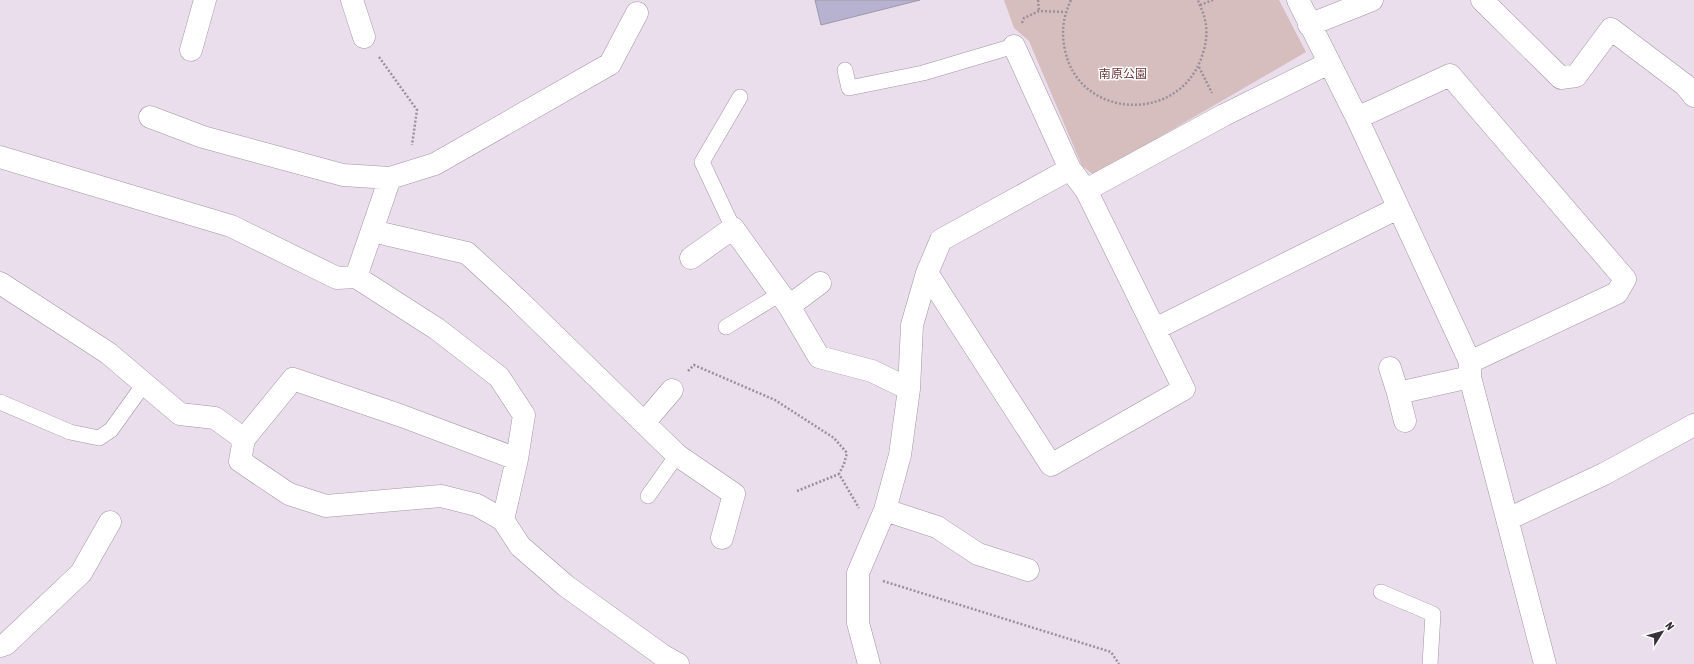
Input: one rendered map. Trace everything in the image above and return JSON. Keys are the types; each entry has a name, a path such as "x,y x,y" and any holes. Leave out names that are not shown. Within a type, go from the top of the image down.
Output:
{"street":[{"path":"191,50 205,0"},
{"path":"352,0 364,38"},
{"path":"1298,0 1309,25 1358,118 1470,369 1545,664"},
{"path":"1309,25 1372,0"},
{"path":"1482,0 1561,78 1576,76 1611,30 1685,85 1694,96"},
{"path":"150,117 203,137 344,175 390,178 435,164 610,64 637,13"},
{"path":"927,273 1051,465 1184,389 1086,190 1070,169 1014,46"},
{"path":"1086,190 1224,115 1329,63"},
{"path":"1358,118 1450,75 1625,279 1617,293 1470,369 1398,393"},
{"path":"0,157 231,226 337,278 356,277 437,329 500,377 524,415 517,459 503,520"},
{"path":"869,664 858,623 858,573 886,510 900,455 909,389 912,325 927,273 941,240 1070,169"},
{"path":"356,277 390,178"},
{"path":"1155,328 1398,208"},
{"path":"691,258 733,228 785,300 819,357 872,371 909,389"},
{"path":"372,231 467,253 518,299 677,455 734,494 722,538"},
{"path":"0,283 108,353 180,414 215,418 244,439"},
{"path":"785,300 820,283"},
{"path":"1390,368 1405,421"},
{"path":"517,459 402,416 293,379 244,439 240,462 289,494 326,506 441,496 477,506 503,520 520,546 566,586 662,655 678,664"},
{"path":"644,423 672,390"},
{"path":"1508,519 1604,474 1694,425"},
{"path":"886,510 937,527 978,554 1028,570"},
{"path":"0,646 6,644 81,573 110,522"}],"lane":[{"path":"845,70 849,88 923,72 1014,46"},
{"path":"733,228 702,162 740,97"},
{"path":"726,327 785,300"},
{"path":"0,402 70,432 99,438 111,430 144,384"},
{"path":"648,496 677,455"},
{"path":"1381,592 1433,614 1430,664"}],"path":[{"path":"1038,0 1040,11"},
{"path":"1072,0 1065,12 1062,36 1067,60 1079,80 1097,96 1119,104 1143,106 1165,99 1185,86 1199,67 1206,44 1205,21 1198,0"},
{"path":"1200,6 1213,0"},
{"path":"1014,46 1024,18 1040,11 1065,12"},
{"path":"364,38 417,110 411,153 422,168"},
{"path":"694,365 775,400 834,438 847,453 839,474 797,491"},
{"path":"839,474 875,534"},
{"path":"858,573 1111,652 1119,664"}],"green space":[{"name":"南原公園","path":"1004,0 1279,0 1306,52 1094,175 1082,166 1029,41 1014,28"}],"building":[{"path":"815,0 920,0 821,25"}]}
